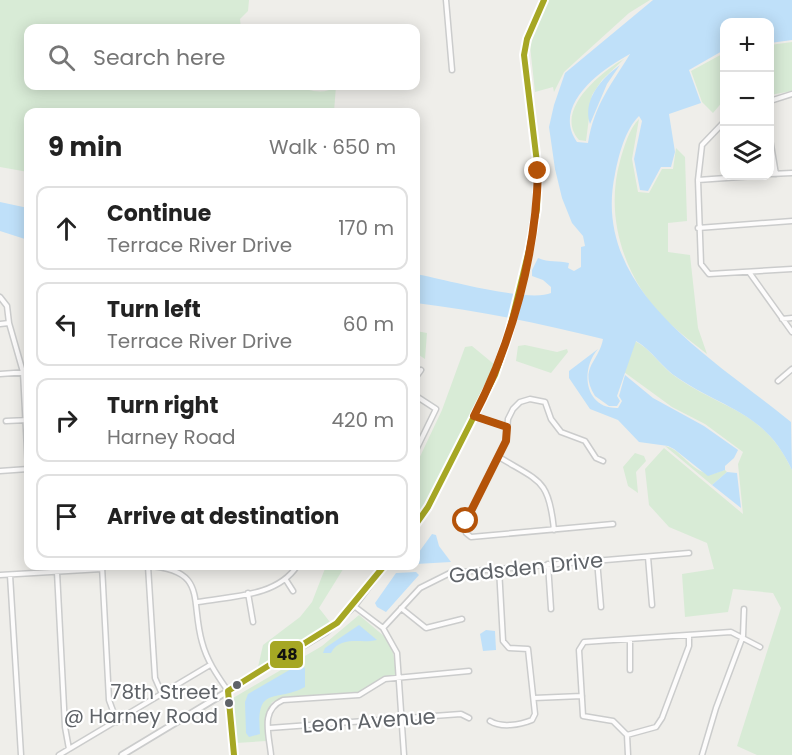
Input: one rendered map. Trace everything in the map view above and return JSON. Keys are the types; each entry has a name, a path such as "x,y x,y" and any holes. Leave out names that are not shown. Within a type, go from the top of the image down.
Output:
{"street":[{"path":"446,0 452,70"},
{"path":"420,518 428,507 495,375 512,324 537,209 538,171 524,55 527,39 544,0"},
{"path":"774,100 792,94"},
{"path":"720,126 702,145 698,180 701,264 709,274 792,269"},
{"path":"774,162 776,174 792,173"},
{"path":"698,180 720,178"},
{"path":"698,228 792,220"},
{"path":"749,272 792,332"},
{"path":"0,297 7,306 9,323 24,366"},
{"path":"782,319 792,318"},
{"path":"0,324 9,323"},
{"path":"778,381 792,369"},
{"path":"0,374 24,372"},
{"path":"420,399 436,409 420,442"},
{"path":"603,461 596,458 585,441 561,432 551,419 544,402 530,399 516,405 508,419 506,441 466,521 466,533 471,537 613,524"},
{"path":"474,416 507,427"},
{"path":"6,421 24,420"},
{"path":"499,457 543,486 549,496 554,530"},
{"path":"0,471 24,469"},
{"name":"Gadsden Drive","path":"383,628 420,588 450,573 689,553"},
{"path":"648,557 652,605"},
{"path":"597,560 601,608"},
{"path":"548,564 551,609"},
{"path":"490,721 497,725 532,720 535,714 528,649 509,648 503,641 499,568"},
{"path":"0,575 75,570"},
{"path":"102,570 110,700 117,722"},
{"path":"148,570 155,678 162,694"},
{"path":"169,570 180,572 196,591 201,639 210,665 228,691 234,755"},
{"path":"198,602 264,590 286,580 294,570"},
{"path":"122,755 320,636 354,606 381,570"},
{"path":"57,572 65,728 69,749"},
{"path":"10,575 21,755"},
{"path":"286,580 293,591"},
{"path":"248,593 253,622"},
{"path":"354,606 383,628 397,653 404,755"},
{"path":"401,608 426,628 462,619"},
{"path":"702,755 712,718 743,636 744,609"},
{"path":"628,755 627,735 613,721 583,716 579,650 584,642 731,632 743,636 760,647"},
{"path":"627,735 656,727 662,718 688,646 689,635"},
{"path":"630,640 630,670"},
{"path":"59,755 210,665"},
{"path":"271,755 267,717 269,710 283,700 358,695 385,679 469,671"},
{"path":"534,698 582,696"},
{"name":"Leon Avenue","path":"269,728 461,714 469,718"}],"green space":[{"path":"0,0 249,0 248,11 240,19 241,24 24,24 24,90 336,90 334,108 24,108 24,171 0,167"},
{"path":"546,0 650,0 629,13 564,72 554,92 553,87 535,92 530,46"},
{"path":"792,42 792,91 774,94 774,44"},
{"path":"720,55 720,105 713,113 702,102 691,71"},
{"path":"624,59 602,80 592,95 586,141 579,140 573,129 572,117 576,105 593,83"},
{"path":"639,119 632,159 638,192 649,193 662,169 673,169 676,148 685,157 687,221 668,223 668,252 690,255 698,328 707,354 668,322 653,306 640,288 622,247 617,226 616,183 625,144"},
{"path":"420,332 427,333 425,359 420,356"},
{"path":"635,341 676,377 756,423 781,450 792,470 792,755 757,755 737,746 781,608 773,593 733,589 728,612 685,617 682,574 714,569 707,543 669,527 649,505 645,469 664,448 743,514 738,464 743,452 705,424 672,407 624,372"},
{"path":"525,345 557,352 567,349 568,352 551,373 516,361 518,346"},
{"path":"472,346 495,365 432,499 420,516 420,457 442,410 465,347"},
{"path":"665,446 676,451 697,469 704,472 712,474 725,470 727,472 712,485"},
{"path":"635,453 644,456 646,461 636,472 638,493 628,486 623,467"},
{"path":"324,570 343,570 319,608 333,626 258,667 263,645 300,617 312,602"},
{"path":"359,615 391,642 397,675 384,677 357,694 283,699 272,702 265,718 266,741 236,743 233,698 322,646"}],"water":[{"path":"653,0 792,0 792,40 774,42 774,18 720,18 720,52 689,70 701,103 669,114 675,152 671,167 661,167 648,191 640,190 634,159 642,121 639,116 623,143 615,174 612,216 621,253 640,287 665,318 695,347 791,422 792,470 770,436 757,424 678,378 636,341 617,396 620,401 617,406 609,406 595,396 589,379 591,366 603,339 510,318 420,304 420,275 506,293 540,295 551,293 551,287 543,280 532,276 532,270 538,258 569,263 568,268 574,271 581,267 581,247 585,246 583,236 572,223 562,198 549,127 565,73","holes":["630,54 599,106 588,143 577,142 571,128 570,115 575,102 594,79"]},
{"path":"620,65 607,84 590,124 589,106 595,90"},
{"path":"0,202 24,207 24,239 0,231"},
{"path":"598,349 592,357 587,377 588,386 598,402 607,407 618,408 622,401 619,396 625,375 653,398 704,426 738,450 734,458 725,466 725,470 708,476 674,449 639,442 618,420 590,409 569,378 569,371"},
{"path":"727,472 737,473 741,508 712,485"},
{"path":"432,534 436,535 439,546 451,562 420,564 420,551"},
{"path":"416,572 419,575 386,612 377,607 375,603 396,573"},
{"path":"359,625 377,640 346,642 335,647 331,653 323,653 325,648"},
{"path":"486,630 495,631 496,650 483,651 480,634"},
{"path":"298,665 305,668 305,687 265,701 261,708 260,734 249,737 246,733 245,702 248,694"}],"transit line":[{"name":"48","path":"420,518 428,507 495,375 508,336 529,250 537,209 538,171 524,55 527,39 544,0"},
{"name":"48","path":"234,755 228,691 337,623 381,570"}],"place":[{"name":"78th Street @ Harney Road","path":"229,703"}],"route":[{"path":"466,521 506,441 507,427 474,416 495,375 512,324 537,209 538,171"}]}
